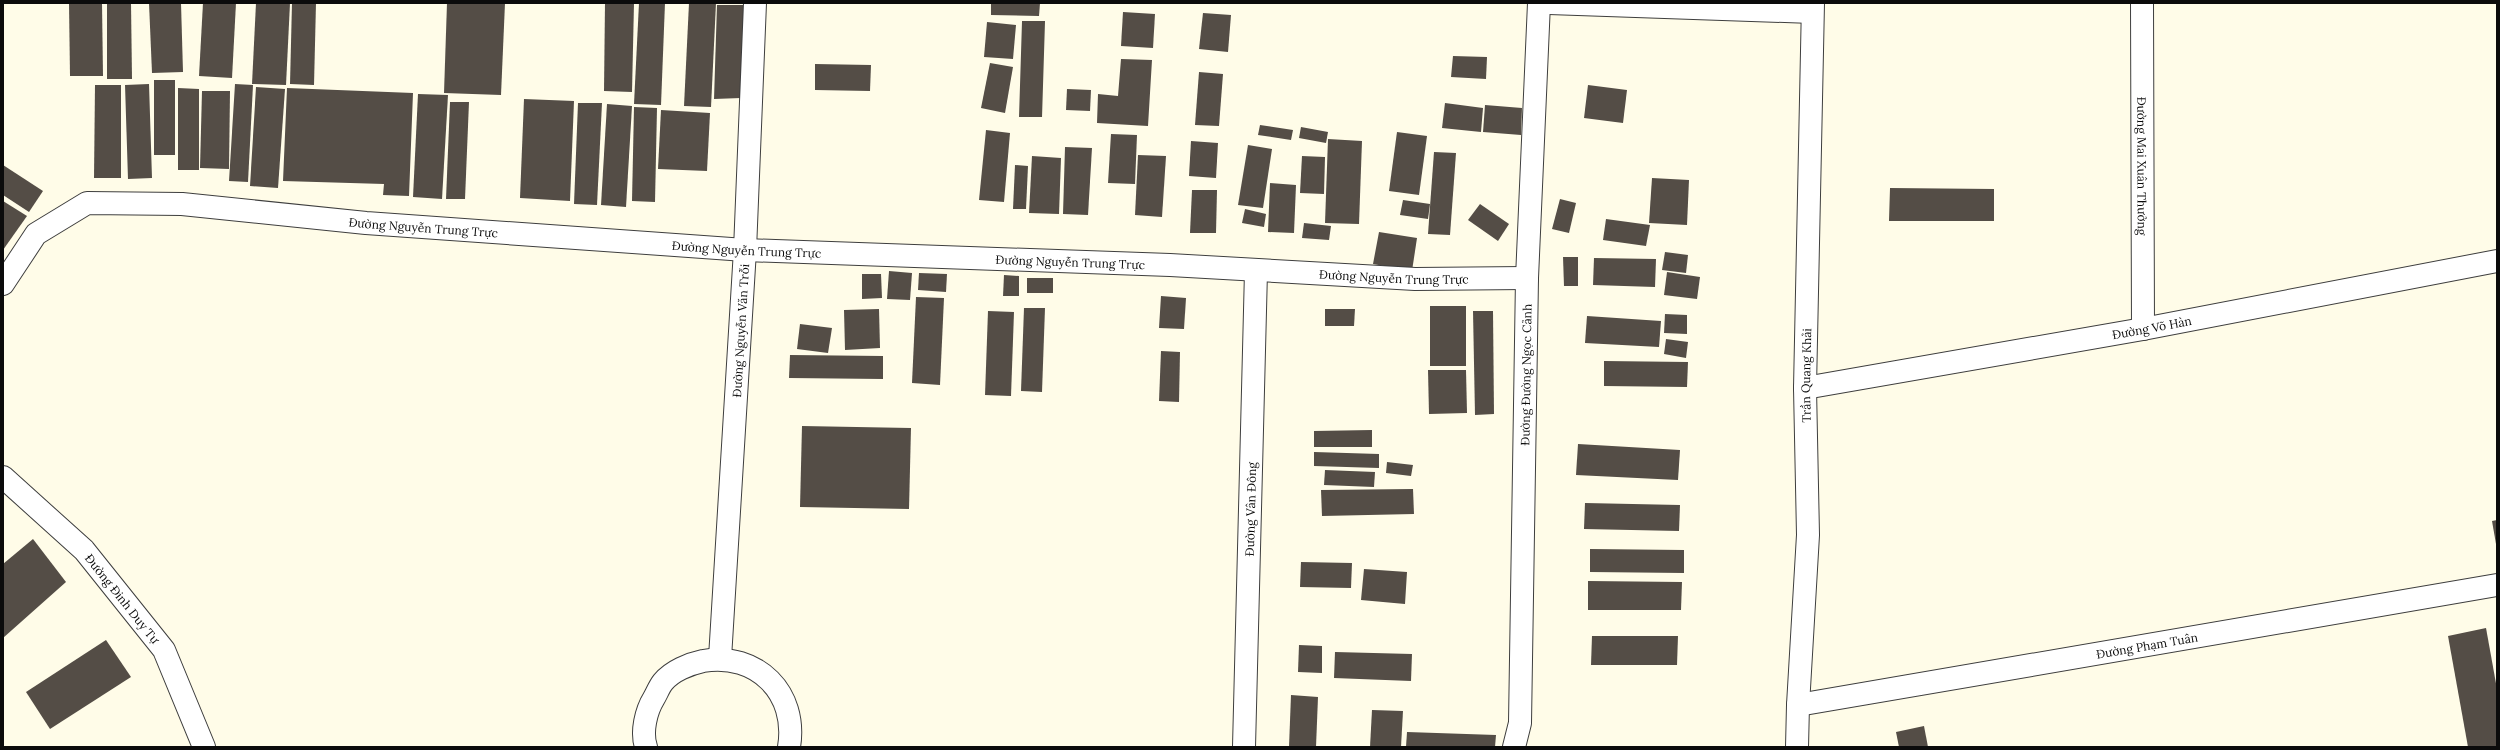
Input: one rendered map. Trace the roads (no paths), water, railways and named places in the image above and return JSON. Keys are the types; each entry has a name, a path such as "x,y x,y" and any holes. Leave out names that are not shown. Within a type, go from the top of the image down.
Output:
{"street":[{"name":"Đường Nguyễn Văn Trỗi","path":"720,658 744,250 755,3"},
{"name":"Đường Đường Ngọc Cảnh","path":"1514,747 1520,723 1527,278 1539,3"},
{"path":"1549,3 1813,7"},
{"name":"Đường Mai Xuân Thưởng","path":"2142,3 2143,328"},
{"name":"Trần Quang Khải","path":"1797,747 1808,535 1805,388 1813,7"},
{"name":"Đường Nguyễn Trung Trực","path":"3,284 36,234 87,203 182,204 366,223 744,250 1415,279 1527,278"},
{"name":"Đường Võ Hàn","path":"1805,388 2143,328 2497,261"},
{"name":"Đường Vân Đông","path":"1244,747 1256,271"},
{"name":"Đường Đinh Duy Tự","path":"3,477 84,550 164,650 204,747"},
{"name":"Đường Phạm Tuân","path":"1798,705 2497,585"},
{"path":"646,747 644,740 647,708 664,682 690,664 720,658 747,664 770,680 786,703 791,730 789,747"}]}
